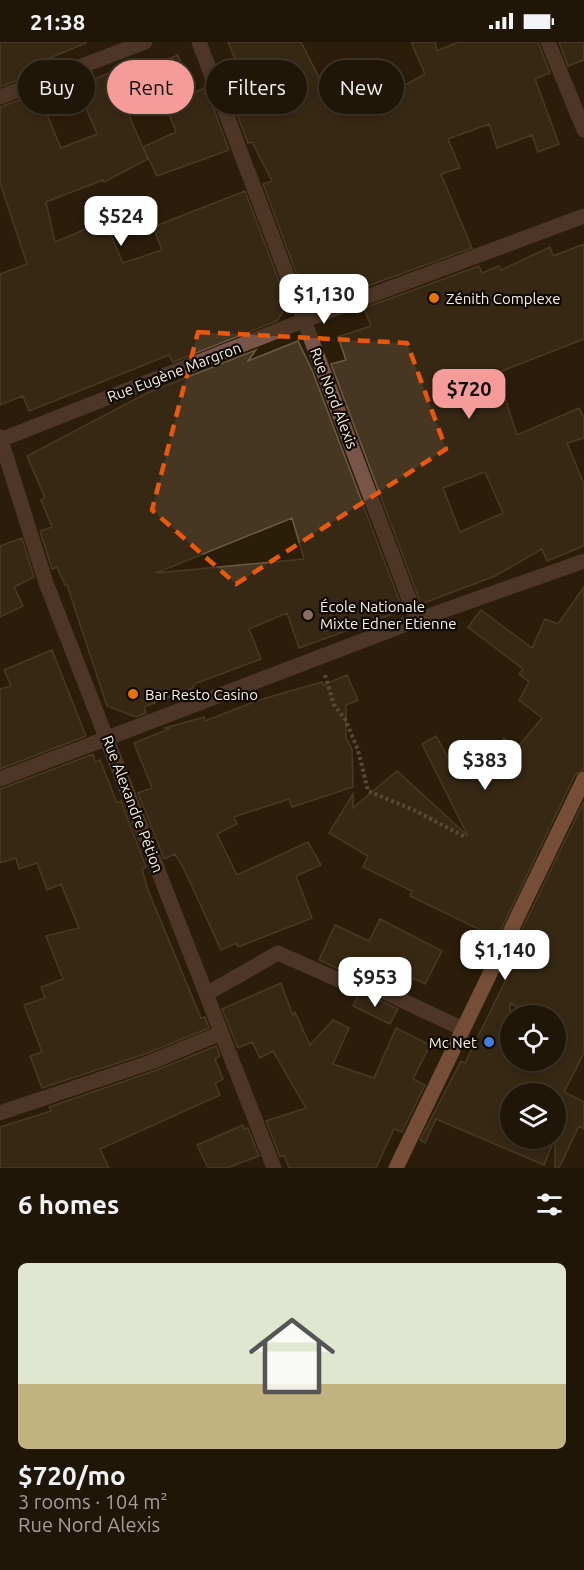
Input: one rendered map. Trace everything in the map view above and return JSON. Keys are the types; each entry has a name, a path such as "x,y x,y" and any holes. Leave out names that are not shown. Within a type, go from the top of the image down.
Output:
{"main road":[{"path":"396,1168 584,779"}],"street":[{"path":"0,97 145,42"},
{"name":"Rue Nord Alexis","path":"199,42 417,620"},
{"path":"548,42 584,130"},
{"name":"Rue Eugène Margron","path":"0,439 305,320 584,216"},
{"name":"Rue Alexandre Pétion","path":"0,439 46,583 274,1168"},
{"path":"0,779 417,620 584,561"},
{"path":"206,994 278,953 341,981 359,980 463,1029"},
{"path":"0,1113 151,1062 221,1033"}],"path":[{"path":"319,658 334,705 345,719 358,750 368,791 416,811 465,837"}],"highlighted area":[{"path":"198,332 407,343 446,449 236,584 152,510"}],"building":[{"path":"0,42 86,42 45,60 18,60 18,80 0,87"},
{"path":"228,42 301,42 319,77 319,114 404,114 404,85 425,74 411,42 435,42 437,51 458,42 538,42 550,73 535,79 559,144 538,152 532,135 497,148 489,124 448,139 460,168 441,174 472,248 357,290 355,285 324,297 318,297 301,286 263,184 272,181 252,142 248,143 237,114 307,114 307,60 235,60"},
{"path":"559,42 584,42 584,60 568,66"},
{"path":"178,55 180,60 166,60"},
{"path":"107,74 107,114 128,114 148,159 104,182 103,180 46,202 55,242 105,221 123,263 162,250 153,227 245,191 288,305 277,321 173,362 169,355 29,411 23,396 0,405 0,274 27,264 0,183 0,107 18,100 18,114 47,114 61,148 97,134 88,114 95,114 95,79"},
{"path":"206,88 206,114 216,114 229,150 157,176 143,147 176,132 169,114 194,114 194,92"},
{"path":"584,244 584,339 497,373 517,435 579,408 584,418 584,438 567,443 584,484 584,546 547,561 542,549 495,576 421,604 331,364 346,360 338,337 371,326 364,308 479,266 482,273 499,266 501,270 550,247 553,256","holes":["485,472 503,513 460,532 443,488"]},
{"path":"298,341 312,370 403,610 299,648 287,613 249,629 261,659 194,684 193,688 144,707 146,713 136,717 107,706 67,585 57,567 52,569 40,531 52,527 41,500 45,498 27,456 147,393 256,350 248,361","holes":["292,518 304,559 156,573"]},
{"path":"22,538 34,577 14,587 23,606 0,617 0,546"},
{"path":"584,587 584,769 575,775 497,938 410,896 412,891 363,867 368,856 329,833 353,794 353,808 397,771 468,836 422,744 436,736 456,772 480,746 493,756 504,738 516,749 542,718 519,700 529,682 519,674 523,669 468,627 481,610 532,648 545,619 558,624"},
{"path":"52,650 86,736 0,769 0,689 11,686 4,670"},
{"path":"347,675 358,700 346,705 346,738 352,749 353,787 292,807 289,799 234,817 237,824 217,834 237,875 308,842 321,865 296,876 312,918 238,947 237,943 221,950 175,854 164,859 138,793 152,788 134,743 169,729 165,728 204,717 205,721 259,700 322,682 323,685"},
{"path":"93,754 95,762 100,760 117,803 121,801 146,867 142,869 148,890 201,1018 205,1017 209,1028 148,1053 42,1088 30,1056 42,1052 24,1005 45,998 41,987 63,979 46,936 79,928 61,884 47,890 37,863 19,869 16,858 0,863 0,789"},
{"path":"584,801 584,1053 566,1088 566,1083 500,1083 500,1146 436,1119 425,1143 420,1140 461,1061 465,1063 520,951 514,946"},
{"path":"380,919 442,951 425,984 413,978 406,991 363,971 343,971 319,960 335,925 369,941"},
{"path":"281,983 293,1016 295,1012 310,1045 333,1020 349,1028 333,1064 374,1078 396,1028 430,1045 413,1079 425,1085 402,1132 394,1129 376,1168 289,1168 284,1155 280,1157 266,1121 306,1108 273,1051 260,1058 252,1042 238,1048 222,1009"},
{"path":"360,991 398,1009 390,1024 353,1006"},
{"path":"216,1046 220,1056 215,1059 223,1079 215,1083 220,1095 100,1149 109,1168 0,1168 0,1127 51,1111 49,1107 154,1071"},
{"path":"566,1093 584,1102 584,1129 579,1126 559,1168 555,1168 555,1149 566,1149"},
{"path":"243,1125 244,1129 248,1128 259,1156 227,1168 208,1168 197,1145"},
{"path":"506,1149 551,1149 544,1165"}],"place":[{"name":"Zénith Complexe","path":"434,298"},
{"name":"École Nationale Mixte Edner Etienne","path":"308,615"},
{"name":"Bar Resto Casino","path":"133,694"},
{"name":"Mc Net","path":"489,1042"}]}
